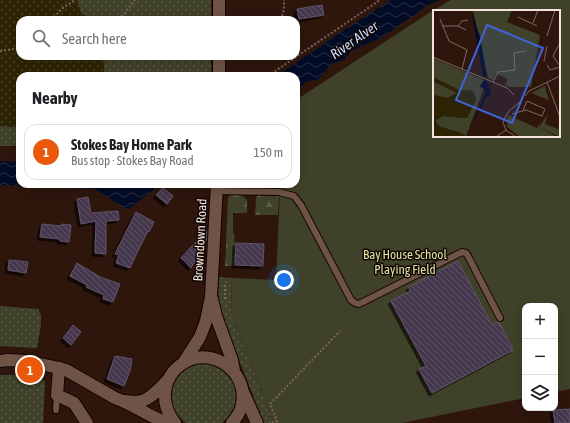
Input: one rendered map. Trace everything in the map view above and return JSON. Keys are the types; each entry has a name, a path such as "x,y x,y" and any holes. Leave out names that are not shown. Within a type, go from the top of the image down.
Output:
{"street":[{"path":"219,0 219,16"},
{"path":"219,60 219,72"},
{"name":"Browndown Road","path":"122,400 136,402 155,393 168,381 174,370 184,362 200,338 206,321 211,297 217,188"},
{"name":"Browndown Road","path":"211,297 216,316 232,360 234,371 240,381 243,392 257,423"},
{"path":"184,362 194,358 205,357 216,359 226,364 234,371"},
{"path":"0,361 26,361 66,370 114,398 122,400 159,420 168,423"},
{"path":"59,368 57,395 74,403 87,423"},
{"path":"168,381 164,393 165,405 170,417 175,423"},
{"path":"232,423 238,415 242,404 243,392"}],"lane":[{"path":"229,188 279,192 294,196 301,204 351,300 355,303 359,304 369,300 462,252 466,253 468,256 500,318"},
{"path":"56,410 57,395"}],"path":[{"path":"55,16 64,7 75,0"},
{"path":"122,16 135,0"},
{"path":"283,16 284,0"},
{"path":"300,54 380,0"},
{"path":"0,51 16,49"},
{"path":"274,72 292,60"},
{"path":"224,282 226,304"},
{"path":"272,423 277,421 270,404 340,331"}],"green space":[{"path":"77,0 211,0 211,16 86,16 81,14"},
{"name":"Bay House School Playing Field","path":"451,0 570,0 570,389 558,391 558,303 522,303 522,399 402,423 274,423 232,315 231,278 276,280 280,189 263,188 300,188 300,97 433,11 433,137 560,137 560,10 434,10"},
{"path":"103,60 211,60 211,72 104,72"},
{"path":"0,126 16,127 16,146 0,146"},
{"path":"230,194 242,195 247,200 247,213 233,213 235,243 234,266 225,266 228,199"},
{"path":"258,195 279,196 278,215 255,215 256,198"},
{"path":"219,277 231,278 232,315 274,423 264,423 221,315 218,298"},
{"path":"0,306 38,309 41,315 41,325 37,348 0,346"},
{"path":"198,363 219,366 232,378 236,394 235,402 233,410 221,423 186,423 178,415 172,405 171,394 176,378 183,370"},
{"path":"0,375 39,376 45,382 43,423 0,423"}],"sand":[{"path":"0,0 77,0 81,14 86,16 16,16 16,60 103,60 104,72 16,72 16,127 0,126"}],"water":[{"name":"River Alver","path":"391,0 439,0 428,5 383,37 351,51 344,60 331,64 319,79 306,82 300,89 300,72 283,72"},
{"path":"0,161 16,162 16,186 0,185"},
{"path":"71,188 156,188 130,208 126,209 95,189"}],"building":[{"path":"322,5 324,15 300,19 297,9"},
{"path":"163,188 173,196 167,204 156,195"},
{"path":"88,197 91,213 118,211 119,220 106,221 106,254 95,253 96,221 81,224 77,199"},
{"path":"136,212 154,222 130,268 116,263 119,254 115,254"},
{"path":"42,224 62,226 62,224 71,225 69,242 60,241 60,239 40,237"},
{"path":"207,230 207,239 191,268 181,258"},
{"path":"236,243 264,244 263,266 235,265"},
{"path":"9,260 28,262 26,273 8,270"},
{"path":"458,261 492,325 499,322 513,350 432,393 419,369 426,366 391,301 410,291 409,287"},
{"path":"77,263 100,277 120,284 113,302 103,299 104,295 86,287 87,285 70,276"},
{"path":"73,325 81,332 71,345 63,338"},
{"path":"115,356 132,359 130,371 124,386 107,379"},
{"path":"570,409 570,423 555,423 553,411 558,411 558,410"}],"place":[{"name":"Stokes Bay Home Park","path":"30,370"}]}
